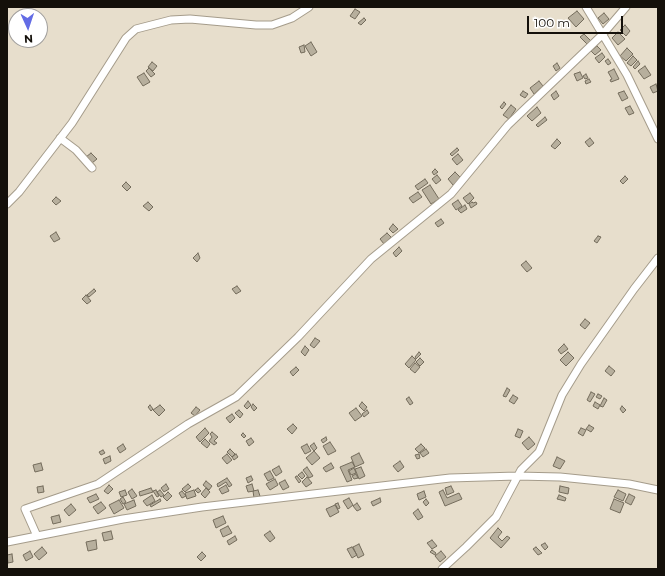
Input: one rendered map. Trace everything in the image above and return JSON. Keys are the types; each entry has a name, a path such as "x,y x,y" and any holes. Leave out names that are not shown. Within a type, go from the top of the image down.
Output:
{"street":[{"path":"7,204 19,192 72,123 126,38 136,29 170,20 190,19 272,25 292,18 309,7"},
{"path":"586,7 627,75 658,139"},
{"path":"37,536 25,509 98,484 188,424 236,397 298,337 371,259 451,194 508,125 602,35 626,7"},
{"path":"60,138 76,150 92,168"},
{"path":"442,569 496,517 517,476 539,452 562,395 581,364 634,288 658,258"},
{"path":"7,542 123,519 202,507 450,478 517,476 600,480 658,490"}],"building":[{"path":"355,9 360,12 355,19 350,16"},
{"path":"577,11 584,19 576,27 568,18"},
{"path":"604,13 609,19 603,24 598,18"},
{"path":"364,18 366,20 361,25 358,23"},
{"path":"625,25 630,31 626,36 620,30"},
{"path":"618,32 625,39 618,45 612,38"},
{"path":"584,34 592,42 588,45 580,37"},
{"path":"311,42 317,52 311,56 305,46"},
{"path":"304,45 305,52 301,53 299,47"},
{"path":"597,46 601,50 595,55 591,51"},
{"path":"627,48 633,54 626,61 620,56"},
{"path":"602,53 605,57 599,63 595,58"},
{"path":"633,56 637,60 631,66 627,63"},
{"path":"608,59 611,63 608,65 605,61"},
{"path":"638,61 640,64 635,69 633,67"},
{"path":"152,62 157,66 153,71 148,67"},
{"path":"557,63 560,68 556,71 553,66"},
{"path":"645,66 651,75 644,79 638,71"},
{"path":"149,68 155,74 151,77 146,71"},
{"path":"614,69 619,79 611,82 610,80 612,79 608,72"},
{"path":"580,72 583,78 577,81 574,74"},
{"path":"144,73 150,82 143,86 137,77"},
{"path":"586,74 588,78 585,79 583,76"},
{"path":"589,79 591,82 586,84 585,81"},
{"path":"539,81 543,86 534,94 530,88"},
{"path":"656,84 658,91 653,93 650,87"},
{"path":"523,91 528,94 525,98 520,95"},
{"path":"556,91 559,96 554,100 551,95"},
{"path":"624,91 628,98 622,101 618,93"},
{"path":"504,102 506,104 502,109 500,107"},
{"path":"511,105 516,109 509,119 503,115"},
{"path":"630,106 634,113 629,115 625,108"},
{"path":"537,107 541,113 532,121 527,116"},
{"path":"545,117 547,120 538,127 536,125"},
{"path":"590,138 594,143 589,147 585,142"},
{"path":"557,139 561,143 555,149 551,146"},
{"path":"457,148 459,150 452,156 450,154"},
{"path":"91,153 97,159 92,163 86,157"},
{"path":"458,154 463,160 457,165 452,159"},
{"path":"435,169 438,172 434,175 432,172"},
{"path":"455,172 461,178 453,185 448,179"},
{"path":"437,175 441,180 436,184 432,179"},
{"path":"625,176 628,179 623,184 620,181"},
{"path":"425,179 428,183 418,190 415,186"},
{"path":"126,182 131,187 127,191 122,186"},
{"path":"430,185 439,199 431,204 422,190"},
{"path":"418,192 422,197 413,203 409,198"},
{"path":"470,193 474,198 468,204 463,198"},
{"path":"56,197 61,201 56,205 52,201"},
{"path":"458,200 462,206 456,210 452,204"},
{"path":"148,202 153,207 149,211 143,206"},
{"path":"476,202 477,204 471,208 469,204"},
{"path":"465,205 467,209 461,213 458,210"},
{"path":"441,219 444,223 438,227 435,223"},
{"path":"393,224 398,229 393,233 389,229"},
{"path":"56,232 60,239 54,242 50,236"},
{"path":"387,233 391,237 384,244 380,239"},
{"path":"598,236 601,237 597,243 594,241"},
{"path":"399,247 402,251 396,257 393,253"},
{"path":"198,253 200,258 197,262 193,258"},
{"path":"526,261 532,268 527,272 521,265"},
{"path":"237,286 241,291 236,294 232,289"},
{"path":"94,289 96,291 89,297 87,295"},
{"path":"86,295 91,301 87,304 82,299"},
{"path":"585,319 590,323 585,329 580,325"},
{"path":"315,338 320,341 314,348 310,345"},
{"path":"564,344 568,349 561,354 558,350"},
{"path":"305,346 309,350 305,356 301,352"},
{"path":"419,352 421,354 416,359 415,357"},
{"path":"568,352 574,358 566,366 560,360"},
{"path":"412,356 416,360 409,368 405,364"},
{"path":"420,358 424,362 420,366 416,362"},
{"path":"415,363 420,367 415,373 410,369"},
{"path":"609,366 615,371 611,376 605,371"},
{"path":"296,367 299,370 293,376 290,372"},
{"path":"507,388 510,390 506,397 503,396"},
{"path":"591,392 595,394 590,402 587,400"},
{"path":"598,394 602,396 600,399 596,397"},
{"path":"513,395 518,398 514,404 509,401"},
{"path":"409,397 413,403 410,405 406,399"},
{"path":"604,398 607,400 603,407 600,406"},
{"path":"248,401 251,405 247,409 244,406"},
{"path":"362,402 367,407 364,411 359,406"},
{"path":"595,402 600,405 598,409 593,406"},
{"path":"253,404 257,408 254,411 251,407"},
{"path":"150,405 153,409 151,411 148,407"},
{"path":"160,405 165,410 159,416 153,410"},
{"path":"622,406 626,410 623,413 620,409"},
{"path":"196,407 200,410 195,416 191,413"},
{"path":"356,408 362,416 355,421 349,413"},
{"path":"239,410 243,414 240,418 235,413"},
{"path":"367,410 369,413 364,417 362,414"},
{"path":"232,414 235,418 230,423 226,418"},
{"path":"293,424 297,428 292,434 287,429"},
{"path":"589,425 594,428 591,432 586,429"},
{"path":"205,428 209,433 200,442 196,437"},
{"path":"581,428 586,430 583,436 578,433"},
{"path":"518,429 523,431 520,438 515,436"},
{"path":"212,432 218,437 214,441 217,443 214,445 209,441 212,437 210,434"},
{"path":"243,433 246,436 244,438 241,435"},
{"path":"326,437 327,440 323,443 321,440"},
{"path":"529,437 535,444 528,450 522,443"},
{"path":"251,438 254,442 249,446 246,441"},
{"path":"205,439 210,444 207,448 201,443"},
{"path":"330,442 336,451 328,455 323,446"},
{"path":"314,443 317,448 314,451 310,446"},
{"path":"123,444 126,449 120,453 117,448"},
{"path":"307,444 311,451 305,454 301,447"},
{"path":"421,444 425,448 419,453 415,449"},
{"path":"230,449 235,454 232,457 227,452"},
{"path":"426,449 429,453 423,457 420,453"},
{"path":"103,450 105,453 101,455 99,452"},
{"path":"314,451 320,458 312,465 306,458"},
{"path":"359,453 364,463 355,467 351,457"},
{"path":"227,454 232,460 227,464 222,458"},
{"path":"236,454 238,457 234,460 232,457"},
{"path":"419,454 420,458 417,459 415,455"},
{"path":"110,456 111,461 105,464 103,459"},
{"path":"557,457 565,461 560,469 553,466"},
{"path":"400,461 404,467 398,472 393,466"},
{"path":"352,462 355,467 348,470 352,480 347,482 340,467"},
{"path":"41,463 43,470 35,472 33,465"},
{"path":"331,463 334,468 326,472 323,468"},
{"path":"279,466 282,472 276,476 272,470"},
{"path":"307,467 313,476 309,478 303,470"},
{"path":"361,467 365,476 359,479 355,469"},
{"path":"354,468 356,473 351,475 349,471"},
{"path":"270,471 274,478 268,481 264,474"},
{"path":"302,472 305,476 302,479 298,475"},
{"path":"356,474 358,478 354,479 352,476"},
{"path":"251,476 253,480 248,483 246,478"},
{"path":"297,476 301,481 299,483 295,477"},
{"path":"307,477 312,483 306,487 302,482"},
{"path":"227,478 232,485 229,487 226,482 218,487 217,484"},
{"path":"275,479 278,485 270,490 266,484"},
{"path":"285,480 289,487 283,490 279,483"},
{"path":"206,481 212,486 209,490 203,485"},
{"path":"166,484 169,489 164,492 161,488"},
{"path":"188,484 191,487 185,492 182,489"},
{"path":"252,484 254,491 248,492 246,486"},
{"path":"109,485 113,489 108,494 104,491"},
{"path":"226,485 229,491 222,494 219,489"},
{"path":"43,486 44,492 38,493 37,487"},
{"path":"451,486 454,492 447,495 445,488"},
{"path":"560,486 569,488 568,494 559,492"},
{"path":"151,488 153,492 140,496 139,492"},
{"path":"198,488 201,491 198,493 195,490"},
{"path":"206,488 210,492 205,498 201,494"},
{"path":"132,489 137,496 132,499 128,492"},
{"path":"125,490 127,495 121,497 119,492"},
{"path":"156,490 159,496 157,497 153,491"},
{"path":"160,490 164,495 161,497 157,492"},
{"path":"194,490 196,496 187,499 185,493"},
{"path":"258,490 260,496 254,498 253,491"},
{"path":"443,490 447,498 459,493 462,499 445,506 439,492"},
{"path":"618,490 626,494 623,501 614,497"},
{"path":"182,491 186,496 182,498 179,493"},
{"path":"424,491 426,497 419,500 417,494"},
{"path":"168,492 172,496 167,501 163,497"},
{"path":"96,494 99,499 90,503 87,498"},
{"path":"629,494 635,497 631,505 625,502"},
{"path":"152,495 155,501 147,506 143,501"},
{"path":"559,495 566,498 565,501 557,499"},
{"path":"123,497 126,502 123,504 120,499"},
{"path":"349,498 353,505 348,509 343,501"},
{"path":"380,498 381,502 373,506 371,502"},
{"path":"160,499 161,501 151,507 150,505"},
{"path":"426,499 429,503 426,506 423,502"},
{"path":"614,499 624,503 620,513 610,509"},
{"path":"119,500 124,508 114,514 109,505"},
{"path":"134,500 136,506 127,510 124,504"},
{"path":"101,502 106,508 98,514 93,507"},
{"path":"338,503 340,508 338,509 335,504"},
{"path":"357,503 361,509 357,511 353,506"},
{"path":"71,504 76,510 69,516 64,510"},
{"path":"335,505 339,512 330,517 326,509"},
{"path":"418,509 423,517 418,520 413,513"},
{"path":"59,515 61,522 53,524 51,517"},
{"path":"223,516 226,523 216,528 213,520"},
{"path":"228,526 232,533 223,537 220,530"},
{"path":"498,528 502,532 498,537 502,541 507,536 510,538 501,548 490,538"},
{"path":"111,531 113,539 104,541 102,533"},
{"path":"270,531 275,538 270,542 264,535"},
{"path":"235,536 237,540 229,545 227,541"},
{"path":"96,540 97,549 88,551 86,542"},
{"path":"432,540 437,546 432,549 427,543"},
{"path":"545,543 548,547 545,550 541,545"},
{"path":"359,544 364,555 358,558 353,547"},
{"path":"42,547 47,553 39,560 34,554"},
{"path":"352,547 357,555 352,558 347,549"},
{"path":"536,547 542,553 538,555 533,549"},
{"path":"432,550 436,553 435,555 430,552"},
{"path":"30,551 33,557 26,561 23,555"},
{"path":"441,551 446,557 440,562 435,556"},
{"path":"202,552 206,556 201,561 197,557"},
{"path":"12,554 13,562 8,563 7,555"}]}
